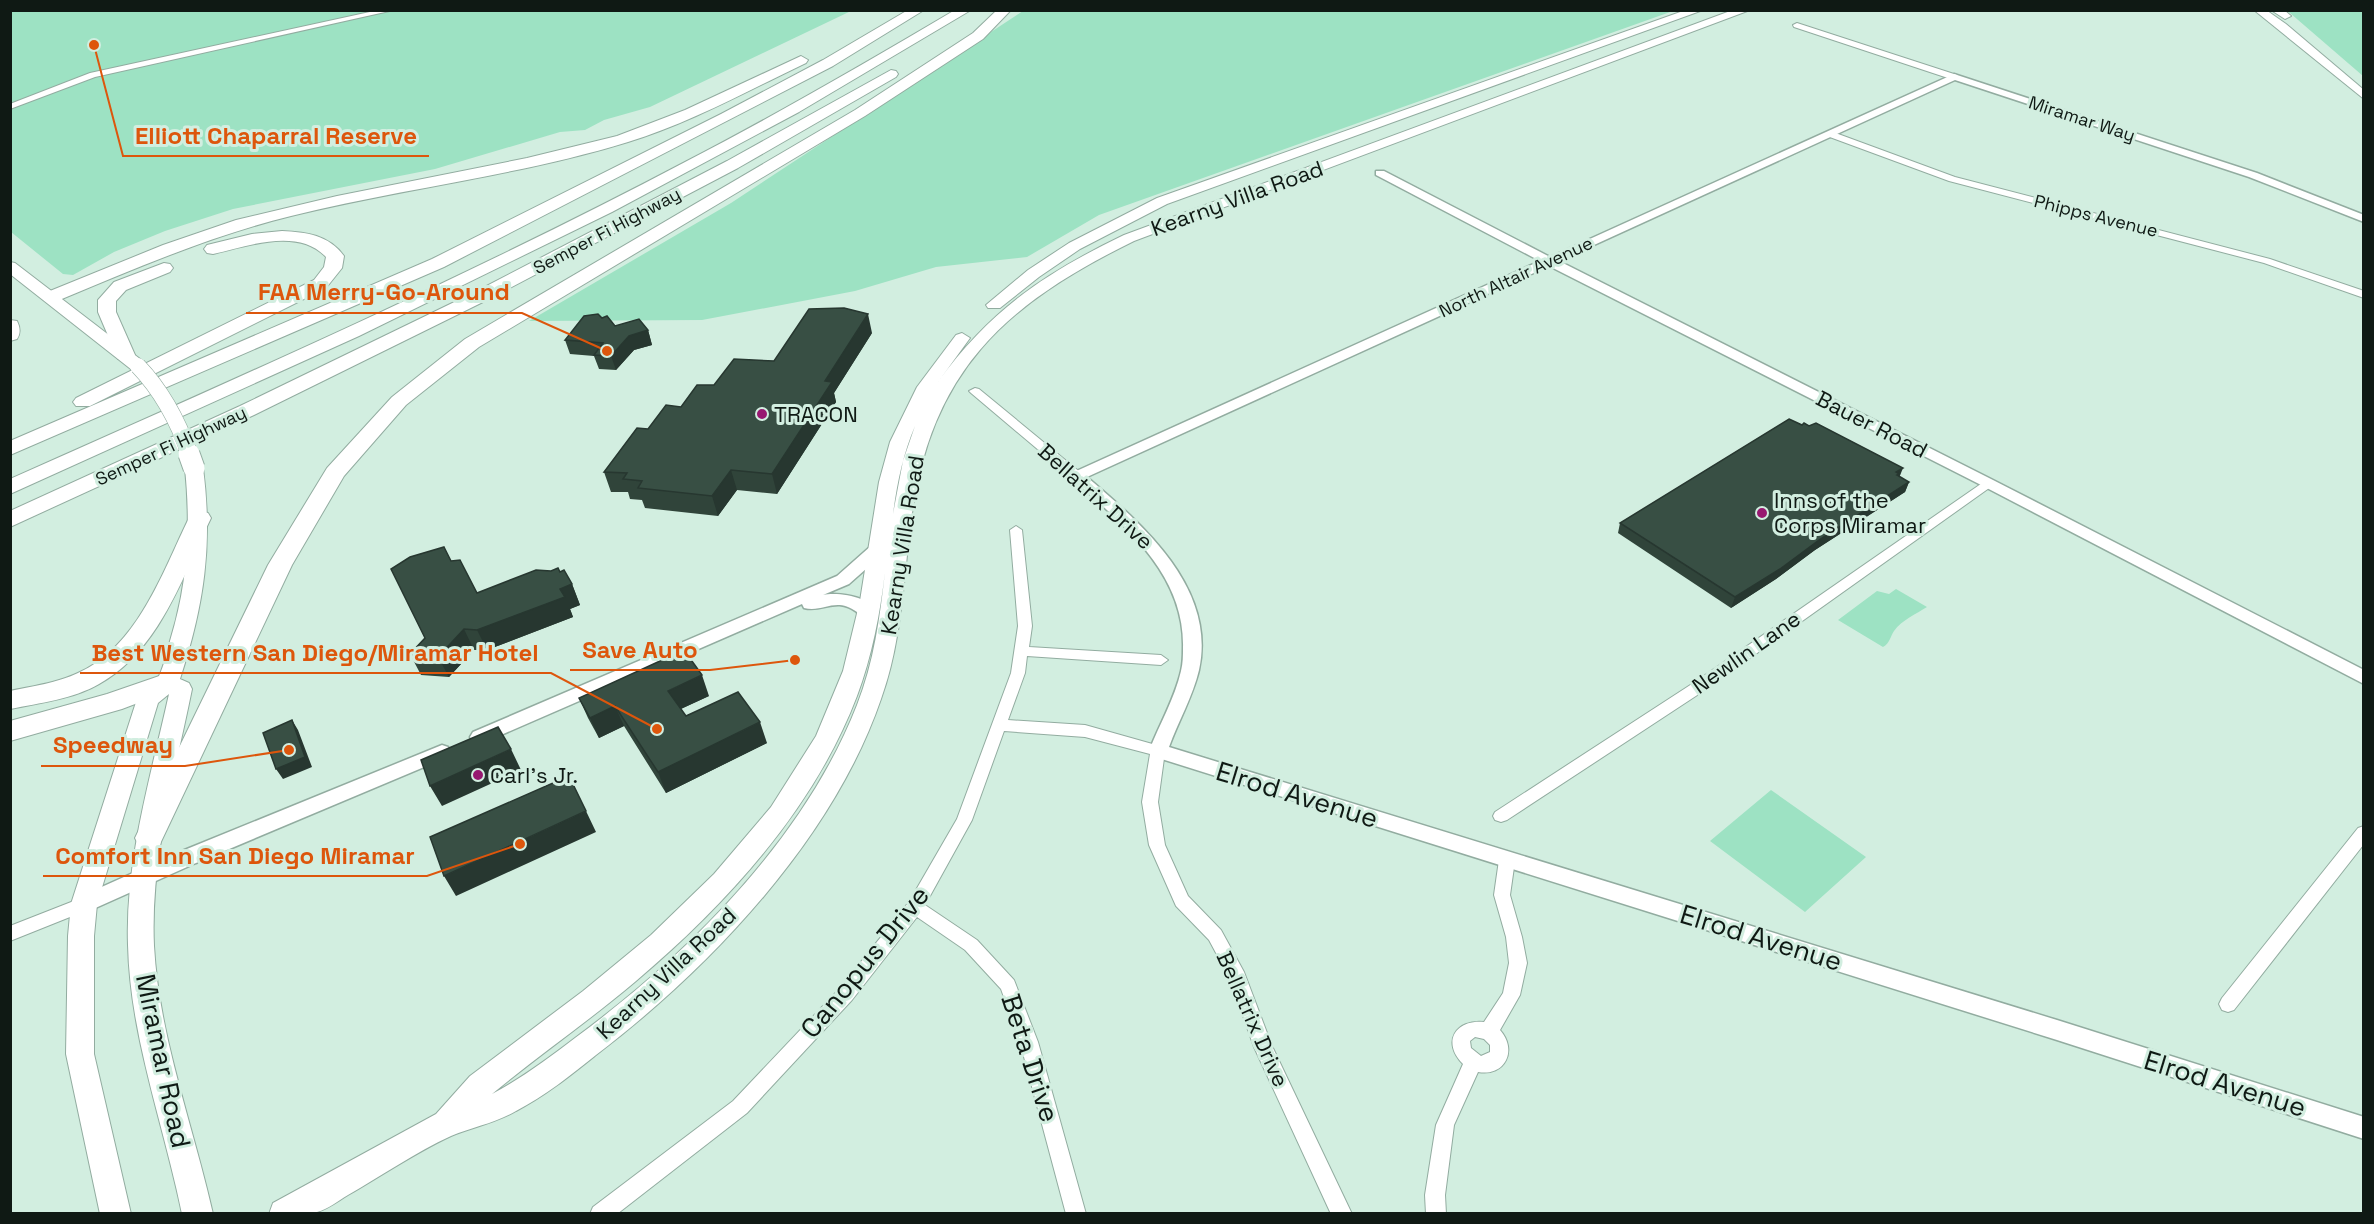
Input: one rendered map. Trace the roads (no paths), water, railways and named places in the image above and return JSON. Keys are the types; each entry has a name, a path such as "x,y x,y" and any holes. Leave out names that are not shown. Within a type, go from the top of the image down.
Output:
{"highway":[{"path":"10,449 438,262 726,117 918,10"},
{"path":"10,475 416,292 609,197 816,89 951,10"},
{"path":"10,487 237,385 472,275 772,122 965,10"},
{"name":"Semper Fi Highway","path":"10,520 264,403 495,291 780,140 995,10"},
{"path":"149,838 280,566 335,473 399,401 472,343 860,113 978,36 1005,10"},
{"path":"51,297 166,249 242,224 313,206 535,162 625,138 672,120 849,38 896,24"},
{"path":"10,449 73,407 320,284 333,268 335,256 321,243 304,238 261,238 200,252 120,286 107,300 107,312 132,360"},
{"path":"10,325 10,335"},
{"path":"10,535 264,403"},
{"path":"10,700 88,679 120,659 141,635 200,518"},
{"path":"10,731 113,702 168,682"}],"main road":[{"name":"Kearny Villa Road","path":"444,1124 479,1087 595,999 664,941 737,866 784,808 825,741 852,682 867,624 893,462 906,426 924,391 951,350 968,330 1015,286 1050,261 1108,226 1162,201 1698,10"},
{"name":"Kearny Villa Road","path":"284,1214 444,1124 497,1107 544,1077 599,1037 692,955 735,910 792,839 837,771 870,700 887,637 913,459 926,422 943,387 962,360 985,332 1015,306 1075,265 1129,238 1745,10"},
{"path":"2259,10 2282,26 2364,96"},
{"path":"2278,12 2364,81"},
{"path":"10,266 132,360 154,381 167,399 180,424 194,468 200,518 197,581 186,631 168,682 147,699 84,904 81,936 80,1054 116,1214"},
{"name":"Miramar Road","path":"168,682 181,689 149,838 143,879 141,947 151,1028 198,1214"}],"street":[{"path":"10,107 93,75 391,10"},
{"name":"Miramar Way","path":"1797,25 2253,175 2364,219"},
{"name":"North Altair Avenue","path":"1077,476 1954,77"},
{"name":"Phipps Avenue","path":"1830,134 1952,178 2267,261 2364,295"},
{"name":"Bauer Road","path":"1380,173 1988,483 2364,678"},
{"path":"2253,175 2364,210"},
{"name":"Bellatrix Drive","path":"975,391 1136,527 1169,568 1185,597 1192,628 1191,668 1158,751 1150,802 1157,845 1182,901 1215,935 1238,977 1263,1047 1342,1214"},
{"name":"Newlin Lane","path":"1501,816 1703,684 1988,483"},
{"name":"Canopus Drive","path":"600,1214 740,1107 846,994 915,907 964,820 1018,673 1025,626 1016,530"},
{"path":"10,934 768,614 843,580 878,549"},
{"path":"768,614 845,597 855,601 864,609 867,624"},
{"path":"1021,651 1161,660"},
{"path":"999,725 1085,731 1158,751"},
{"name":"Elrod Avenue","path":"1158,751 2057,1029 2364,1128"},
{"path":"2228,1004 2364,832"},
{"path":"1489,1031 1511,995 1518,963 1514,937 1502,895 1507,860"},
{"name":"Beta Drive","path":"915,907 971,945 1008,985 1029,1042 1076,1214"},
{"path":"1473,1029 1489,1031 1499,1042 1499,1056 1488,1064 1473,1061 1462,1050 1462,1036 1473,1029"},
{"path":"1436,1214 1435,1195 1445,1125 1473,1061"}],"place":[{"name":"Elliott Chaparral Reserve","path":"94,45"},
{"name":"FAA Merry-Go-Around","path":"607,351"},
{"name":"TRACON","path":"762,414"},
{"name":"Inns of the Corps Miramar","path":"1762,513"},
{"name":"Save Auto","path":"795,660"},
{"name":"Best Western San Diego/Miramar Hotel","path":"657,729"},
{"name":"Speedway","path":"289,750"},
{"name":"Carl's Jr.","path":"478,775"},
{"name":"Comfort Inn San Diego Miramar","path":"520,844"}]}
